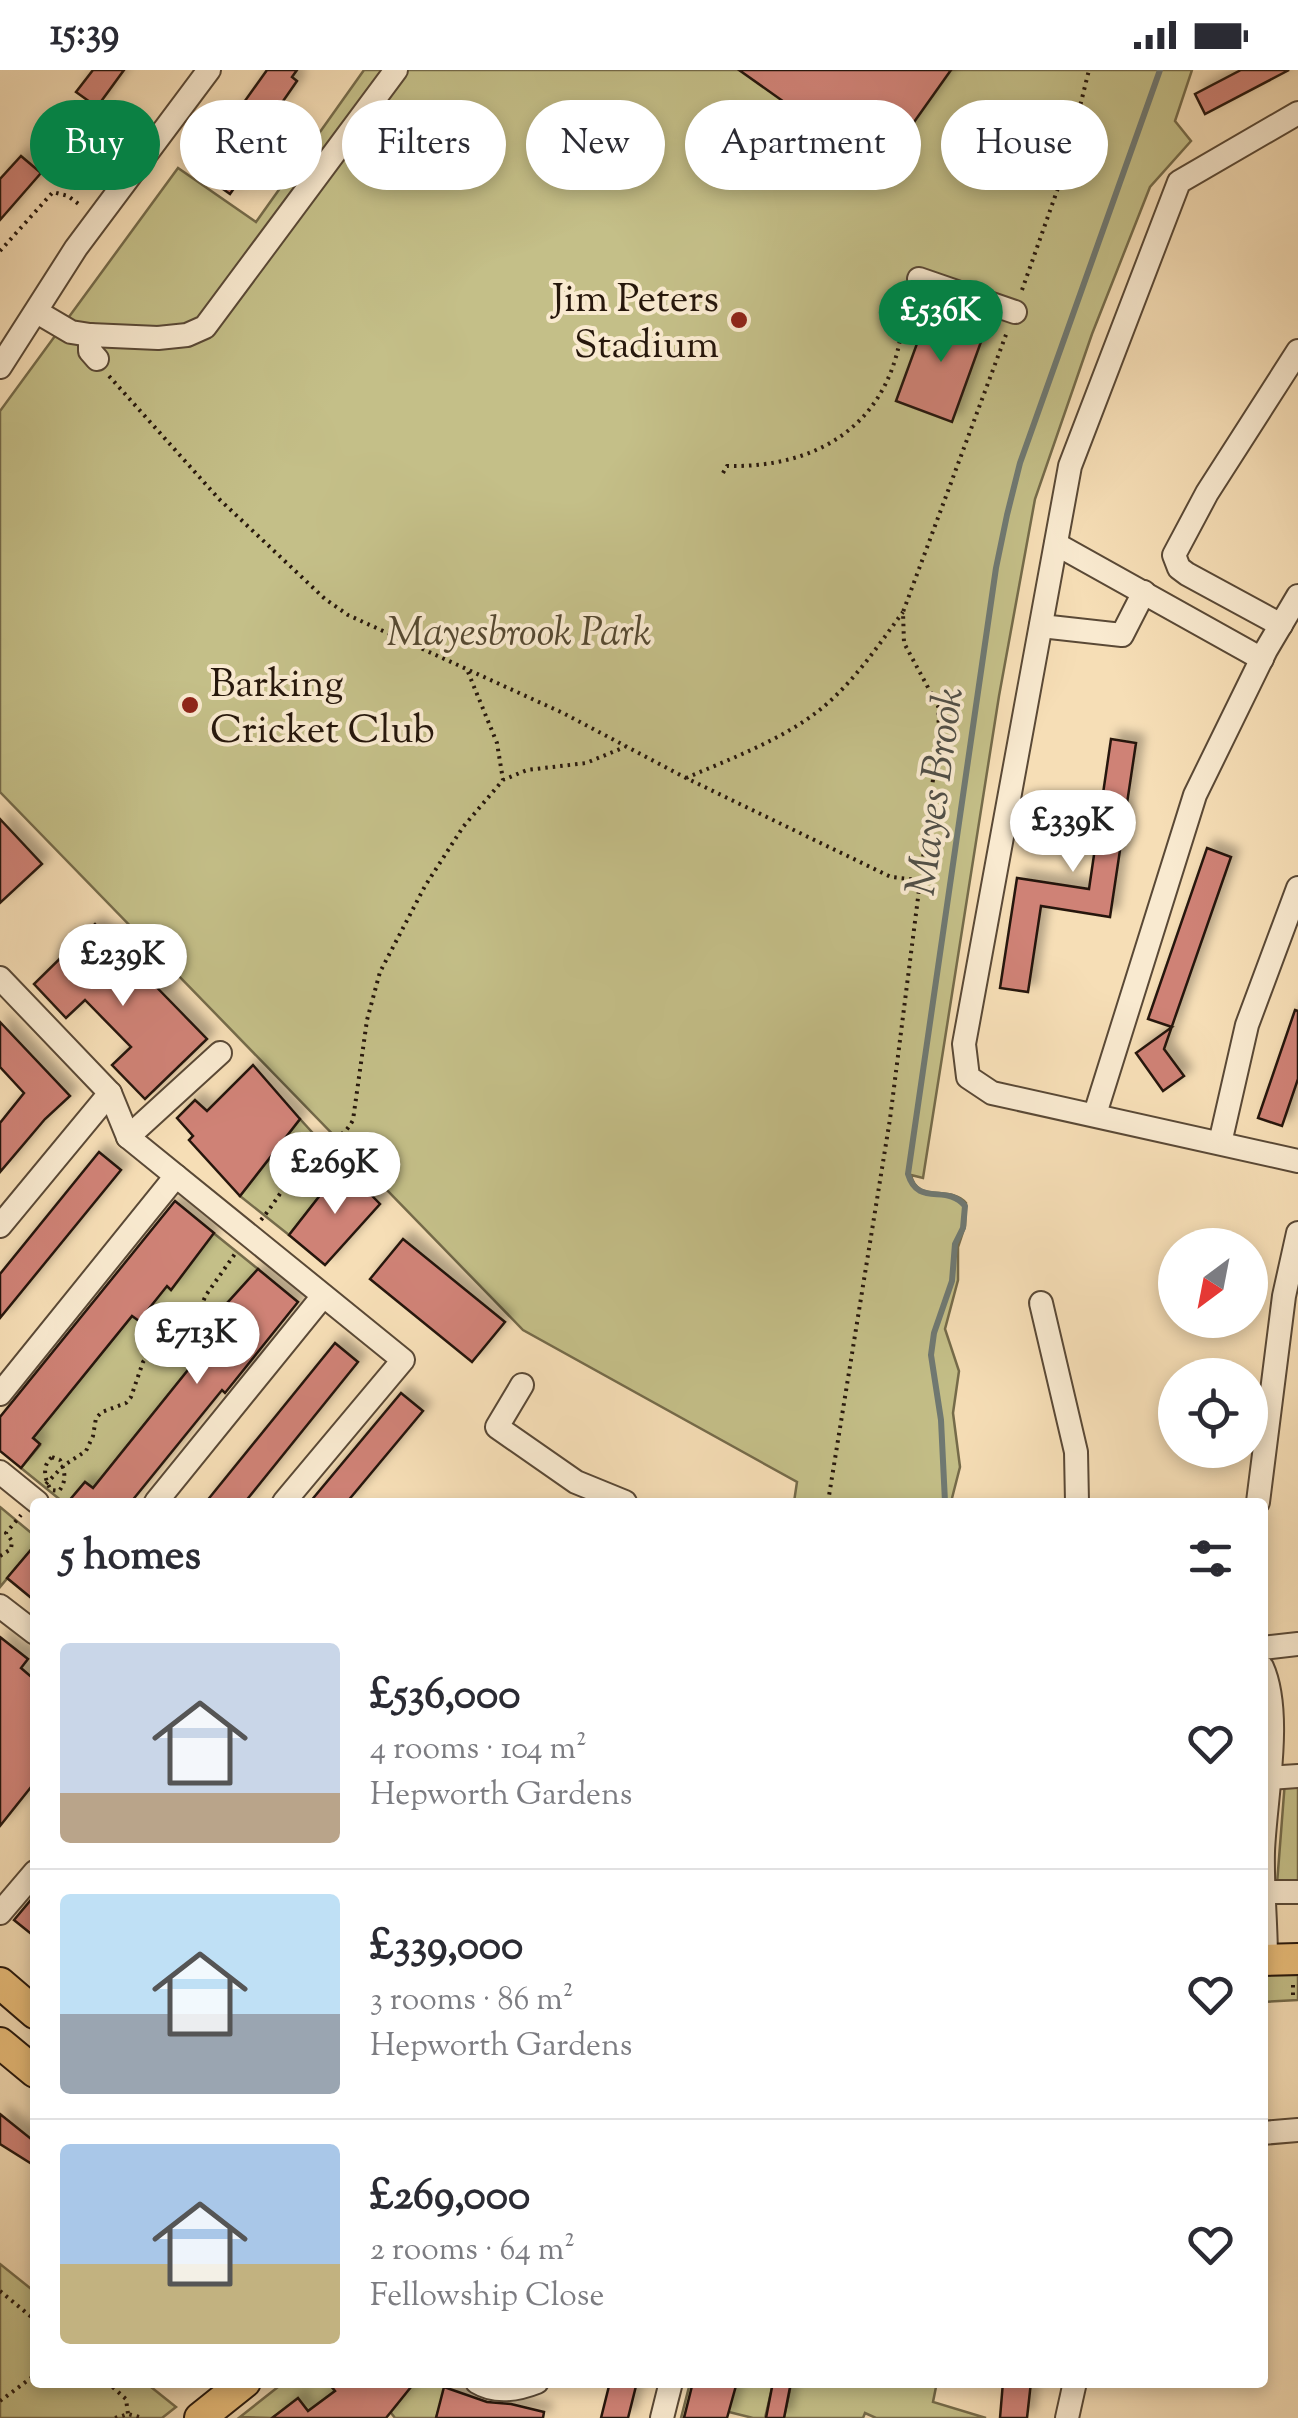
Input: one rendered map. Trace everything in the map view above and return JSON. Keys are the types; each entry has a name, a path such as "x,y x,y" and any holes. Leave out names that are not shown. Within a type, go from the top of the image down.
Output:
{"main road":[{"path":"1268,1961 1296,1969"},
{"path":"0,1983 30,2009"},
{"path":"200,2418 237,2388"}],"street":[{"path":"38,312 71,332 90,335 187,336 205,327 396,70"},
{"path":"0,366 98,218 205,71"},
{"path":"1298,112 1179,182 1070,466 964,1044 968,1077 992,1094 1298,1161"},
{"path":"913,275 1015,312"},
{"path":"90,335 90,351 97,359"},
{"path":"1281,625 1187,574 1174,562 1174,555 1208,493 1298,351"},
{"path":"1056,544 1262,658"},
{"path":"1041,626 1122,635 1144,592"},
{"path":"1094,1114 1195,796 1262,658 1298,596"},
{"path":"1220,1143 1247,1025 1298,888"},
{"path":"0,978 110,1093 128,1137 403,1360 287,1498"},
{"path":"128,1137 220,1053"},
{"path":"0,1226 110,1093"},
{"path":"0,1394 176,1176"},
{"path":"1259,1498 1284,1296 1298,1233"},
{"path":"159,1498 323,1296"},
{"path":"1041,1303 1076,1452 1077,1498"},
{"path":"522,1384 496,1427 573,1492 604,1498"},
{"path":"0,1472 39,1495"},
{"path":"0,1606 30,1630"},
{"path":"1268,1647 1298,1644"},
{"path":"1268,1680 1272,1708 1268,1778 1298,1776"},
{"path":"0,1914 30,1878"},
{"path":"1268,1892 1298,1892"},
{"path":"1268,2132 1298,2130"},
{"path":"492,2388 523,2388"},
{"path":"662,2418 670,2388"},
{"path":"1066,2418 1074,2388"}],"path":[{"path":"686,778 753,750 817,712 857,672 904,612 1064,170 1089,70"},
{"path":"0,251 53,192 68,196 98,218"},
{"path":"723,473 727,466 774,464 818,452 859,421 881,392 892,368 901,337 897,286 913,275"},
{"path":"97,359 141,416 219,500 325,599 348,615 563,713 891,878 919,880"},
{"path":"829,1498 890,1119 939,732 938,706 904,643 904,612"},
{"path":"466,669 498,743 503,780"},
{"path":"39,1495 63,1466 86,1451 94,1436 96,1418 132,1397 143,1362 165,1334 197,1315 206,1294 288,1187 296,1169 320,1145 347,1131 353,1120 380,972 396,938 463,827 503,780 527,770 586,763 626,747"},
{"path":"52,1457 60,1460 64,1485 59,1491 39,1495 47,1461 52,1457"},
{"path":"0,1556 11,1548 12,1541 3,1534 30,1505"},
{"path":"1292,1995 1296,1969"},
{"path":"0,2291 30,2316"},
{"path":"0,2401 30,2379"},
{"path":"114,2388 126,2399 128,2414"},
{"path":"115,2418 128,2414 143,2418"}],"green space":[{"name":"Mayesbrook Park","path":"364,70 1192,70 1175,121 1191,141 1150,187 1092,334 1035,499 999,696 923,1178 911,1175 920,1189 952,1195 966,1203 965,1226 958,1247 958,1280 945,1329 959,1371 953,1413 960,1467 952,1498 795,1498 797,1482 523,1330 0,792 0,411 178,168 180,190 210,190 256,222 279,190 322,190 322,129 342,101 342,190 506,190 506,100 343,100"},
{"path":"300,1119 343,1166 289,1235 240,1196"},
{"path":"211,1231 258,1269 210,1322 214,1326 192,1365 93,1488 85,1482 71,1498 58,1498 21,1468 40,1445 33,1438 132,1316 167,1286 171,1289"},
{"path":"0,1507 30,1532 30,1551 0,1587"},
{"path":"1285,1781 1298,1781 1298,1884 1277,1884"},
{"path":"1268,1975 1298,1975 1298,2000 1268,2002"},
{"path":"0,2264 30,2288 30,2388 152,2388 176,2407 162,2418 0,2418"},
{"path":"277,2388 335,2391 308,2411 298,2399 272,2418 240,2417"},
{"path":"372,2388 445,2388 436,2418 395,2418"},
{"path":"689,2388 772,2388 765,2418 689,2402 681,2418"},
{"path":"787,2388 936,2388 933,2402 986,2418 876,2418 865,2413 863,2418 784,2418 790,2389"}],"building":[{"path":"93,70 124,70 102,100 87,100 76,92"},
{"path":"267,70 297,70 292,77 297,81 284,100 246,100"},
{"path":"739,70 951,70 921,112 921,100 781,100"},
{"path":"1241,70 1289,70 1205,114 1195,94"},
{"path":"21,156 30,164 30,186 0,220 0,179"},
{"path":"930,308 986,328 952,422 896,401"},
{"path":"1111,739 1136,743 1110,917 1041,906 1028,992 1000,988 1017,878 1089,889"},
{"path":"0,819 42,864 0,903"},
{"path":"1207,848 1231,857 1172,1027 1148,1019"},
{"path":"95,924 207,1039 145,1099 112,1065 131,1047 85,1000 66,1018 34,984"},
{"path":"1295,1010 1298,1079 1282,1126 1258,1118"},
{"path":"0,1022 70,1096 0,1172 0,1123 24,1093 0,1067"},
{"path":"1172,1027 1164,1049 1184,1076 1163,1091 1136,1053"},
{"path":"253,1065 300,1119 240,1196 189,1140 193,1136 177,1118 195,1100 207,1111"},
{"path":"99,1152 121,1170 0,1318 0,1274"},
{"path":"343,1166 380,1204 325,1265 289,1235"},
{"path":"175,1201 214,1233 171,1290 167,1286 139,1321 132,1316 33,1438 40,1444 21,1468 0,1451 0,1417"},
{"path":"403,1239 505,1322 472,1362 370,1279"},
{"path":"258,1269 298,1302 134,1498 71,1498 85,1482 93,1488 192,1365 186,1360 214,1326 210,1322"},
{"path":"335,1343 358,1362 248,1498 209,1498"},
{"path":"401,1393 423,1411 350,1498 313,1498"},
{"path":"30,1551 30,1597 7,1578"},
{"path":"0,1637 28,1659 21,1668 30,1676 30,1788 0,1826"},
{"path":"30,1901 30,1933 14,1920"},
{"path":"0,2114 30,2138 30,2163 0,2144"},
{"path":"333,2388 410,2388 386,2418 272,2418 298,2398 308,2411 335,2391"},
{"path":"444,2388 487,2402 544,2412 543,2418 436,2418"},
{"path":"608,2388 636,2388 628,2418 601,2418"},
{"path":"692,2388 735,2388 727,2418 684,2418"},
{"path":"772,2388 790,2388 784,2418 766,2418"},
{"path":"1002,2388 1030,2388 1027,2418 1000,2418"}],"waterway":[{"name":"Mayes Brook","path":"945,1498 941,1420 931,1355 934,1333 952,1281 955,1244 963,1228 965,1206 950,1196 919,1190 908,1174 996,568 1020,463 1160,70"}],"place":[{"name":"Jim Peters Stadium","path":"739,320"},
{"name":"Barking Cricket Club","path":"190,705"}]}
